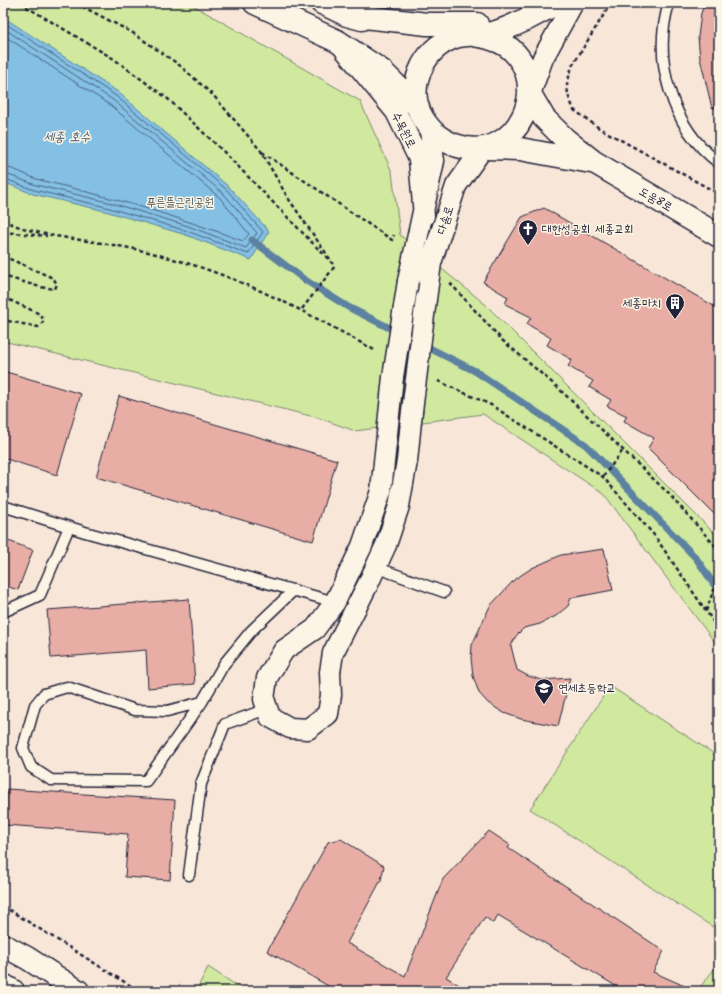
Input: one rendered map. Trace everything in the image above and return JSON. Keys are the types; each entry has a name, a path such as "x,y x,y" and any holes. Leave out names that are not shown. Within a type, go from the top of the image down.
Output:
{"street":[{"name":"수목원로","path":"254,3 337,41 382,71 418,107"},
{"path":"322,3 347,15 401,31 464,36"},
{"path":"347,15 428,24 476,24 532,3"},
{"name":"다솜로","path":"556,3 529,19 496,32 464,36 439,46 426,59 418,75 415,94 420,113 430,130 445,142 463,148 483,148 501,142 516,129 526,113 530,94 543,58 573,3"},
{"name":"다솜로","path":"464,36 491,38 512,50 520,59 528,76 530,94"},
{"name":"수목원로","path":"337,41 396,112 419,159 424,216"},
{"name":"도움8로","path":"530,94 544,118 565,139 594,162 719,236"},
{"name":"다솜로","path":"430,130 434,161 424,216 408,281 393,377 381,492 362,546 335,602 315,629 284,650 267,678 264,698 270,717 290,728 308,729 328,714 331,695 330,672 333,653 376,567 399,506 407,461 431,263 456,186 483,148"},
{"name":"도움8로","path":"483,148 520,149 594,162"},
{"path":"3,945 27,958 78,991"},
{"path":"3,985 14,991"}],"lane":[{"path":"669,3 662,35 663,63 668,86 681,118 695,140 719,163"},
{"path":"3,506 335,602"},
{"path":"3,612 40,595 69,526"},
{"path":"376,567 444,592"},
{"path":"202,702 167,711 135,710 67,687 44,694 35,705 23,748 31,767 51,780 146,780 202,702 224,664 252,630 294,590"},
{"path":"189,875 201,784 225,724 268,709"}],"path":[{"path":"20,3 114,59 168,99 225,153 335,266"},
{"path":"76,3 133,33 178,64 213,95 260,151 288,198 335,266"},
{"path":"610,3 572,66 567,84 568,95 574,110 599,128 719,194"},
{"path":"260,151 392,240 397,228"},
{"path":"3,232 56,237"},
{"path":"3,256 53,278 57,284 55,289 40,287 3,276"},
{"path":"302,309 335,266"},
{"path":"446,278 502,340 556,386 668,493 719,550"},
{"path":"3,297 40,314 44,321 38,327 3,320"},
{"path":"603,477 623,450"},
{"path":"706,611 719,576"},
{"path":"3,906 139,991"}],"green space":[{"name":"푸른뜰근린공원","path":"3,3 189,3 360,101 392,172 400,235 485,304 719,538 719,648 604,494 483,414 355,431 319,418 3,341"},
{"path":"610,686 719,757 719,931 530,809"},
{"path":"719,963 719,991 697,991"},
{"path":"208,967 245,991 196,991"}],"water":[{"name":"세종 호수","path":"3,17 118,92 230,188 269,231 251,260 186,235 105,211 33,194 3,182"}],"building":[{"path":"705,3 719,3 719,107 712,108 700,58 698,37 701,13"},
{"name":"세종마치","path":"544,208 719,309 719,519 648,448 654,438 624,421 627,416 607,406 611,400 589,387 593,381 568,366 572,360 547,345 551,338 527,324 531,317 505,304 508,297 483,282 522,217"},
{"path":"3,371 81,394 57,475 3,458"},
{"path":"119,396 337,460 313,541 96,477"},
{"path":"3,539 33,550 18,590 3,585"},
{"path":"604,549 613,590 571,598 568,606 556,616 540,624 524,628 516,636 511,646 517,670 528,676 542,680 570,678 558,726 521,719 504,713 488,703 479,693 473,676 471,658 472,645 490,606 515,579 532,568 561,555"},
{"path":"189,599 195,684 148,688 146,650 51,658 47,610"},
{"path":"7,789 175,800 170,880 125,877 128,834 5,825"},
{"path":"489,831 510,845 508,848 664,951 653,972 696,991 624,991 498,915 493,923 485,917 446,977 469,991 337,991 267,951 328,842 341,839 384,866 381,880 347,943 405,976 443,879"}],"waterway":[{"path":"252,240 305,280 348,307 475,371 586,445 696,558 719,592"}],"place":[{"name":"대한성공회 세종교회","path":"528,246"},
{"name":"세종마치","path":"675,320"},
{"name":"연세초등학교","path":"544,705"}]}
